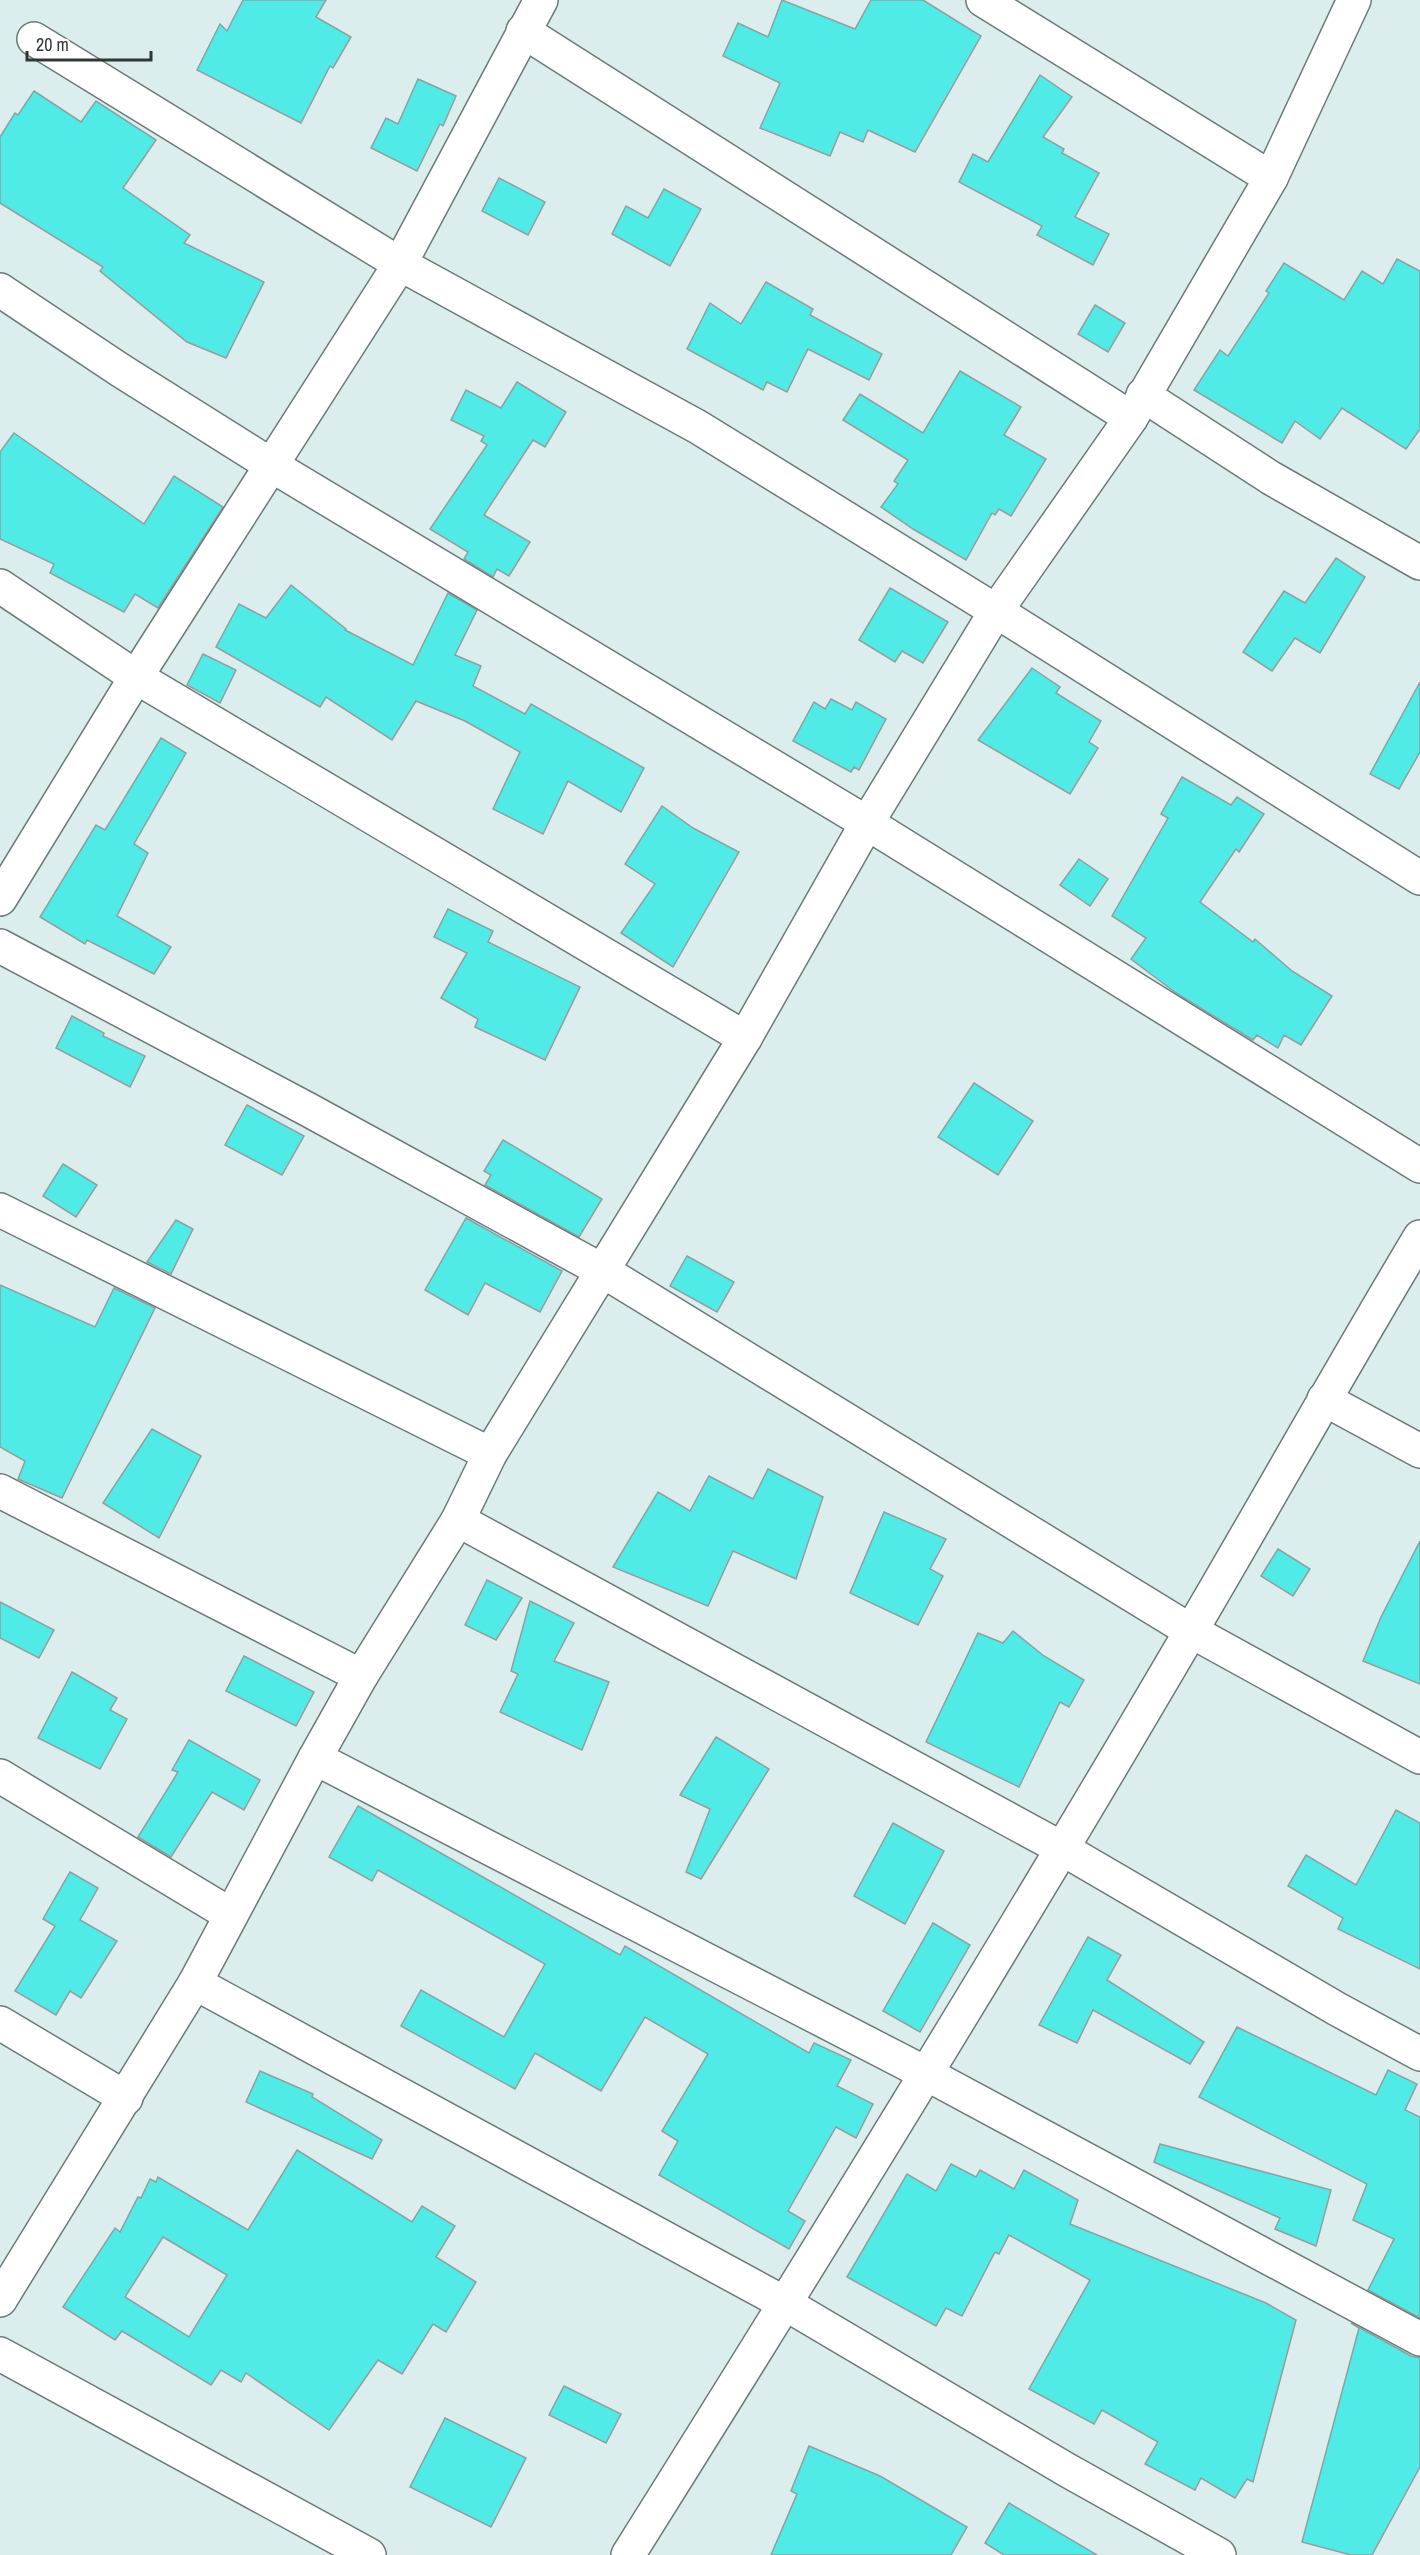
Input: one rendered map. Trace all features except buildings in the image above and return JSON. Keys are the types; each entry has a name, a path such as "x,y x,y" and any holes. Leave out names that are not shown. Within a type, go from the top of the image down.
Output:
{"street":[{"path":"0,900 136,677 400,264 541,0"},
{"path":"983,0 1271,178"},
{"path":"0,2300 195,1983 315,1758 362,1676 458,1520 490,1454 745,1038 867,823 996,611 1137,407 1271,178 1354,0"},
{"path":"523,31 1137,407 1271,477 1420,562"},
{"path":"34,39 400,264 698,428 996,611 1420,878"},
{"path":"0,290 120,370 271,465 867,823 1420,1166"},
{"path":"0,586 136,677 745,1038"},
{"path":"0,946 307,1109 603,1271 1191,1631 1420,1757"},
{"path":"0,1210 490,1454"},
{"path":"628,2555 786,2304 1061,1848 1191,1631 1420,1237"},
{"path":"1324,1399 1420,1451"},
{"path":"0,1491 362,1676"},
{"path":"458,1520 1061,1848 1337,2009 1420,2054"},
{"path":"315,1758 925,2073 1420,2339"},
{"path":"0,1776 231,1915"},
{"path":"195,1983 786,2304 1067,2470 1219,2555"},
{"path":"0,2023 126,2098"},
{"path":"0,2354 369,2555"}]}
